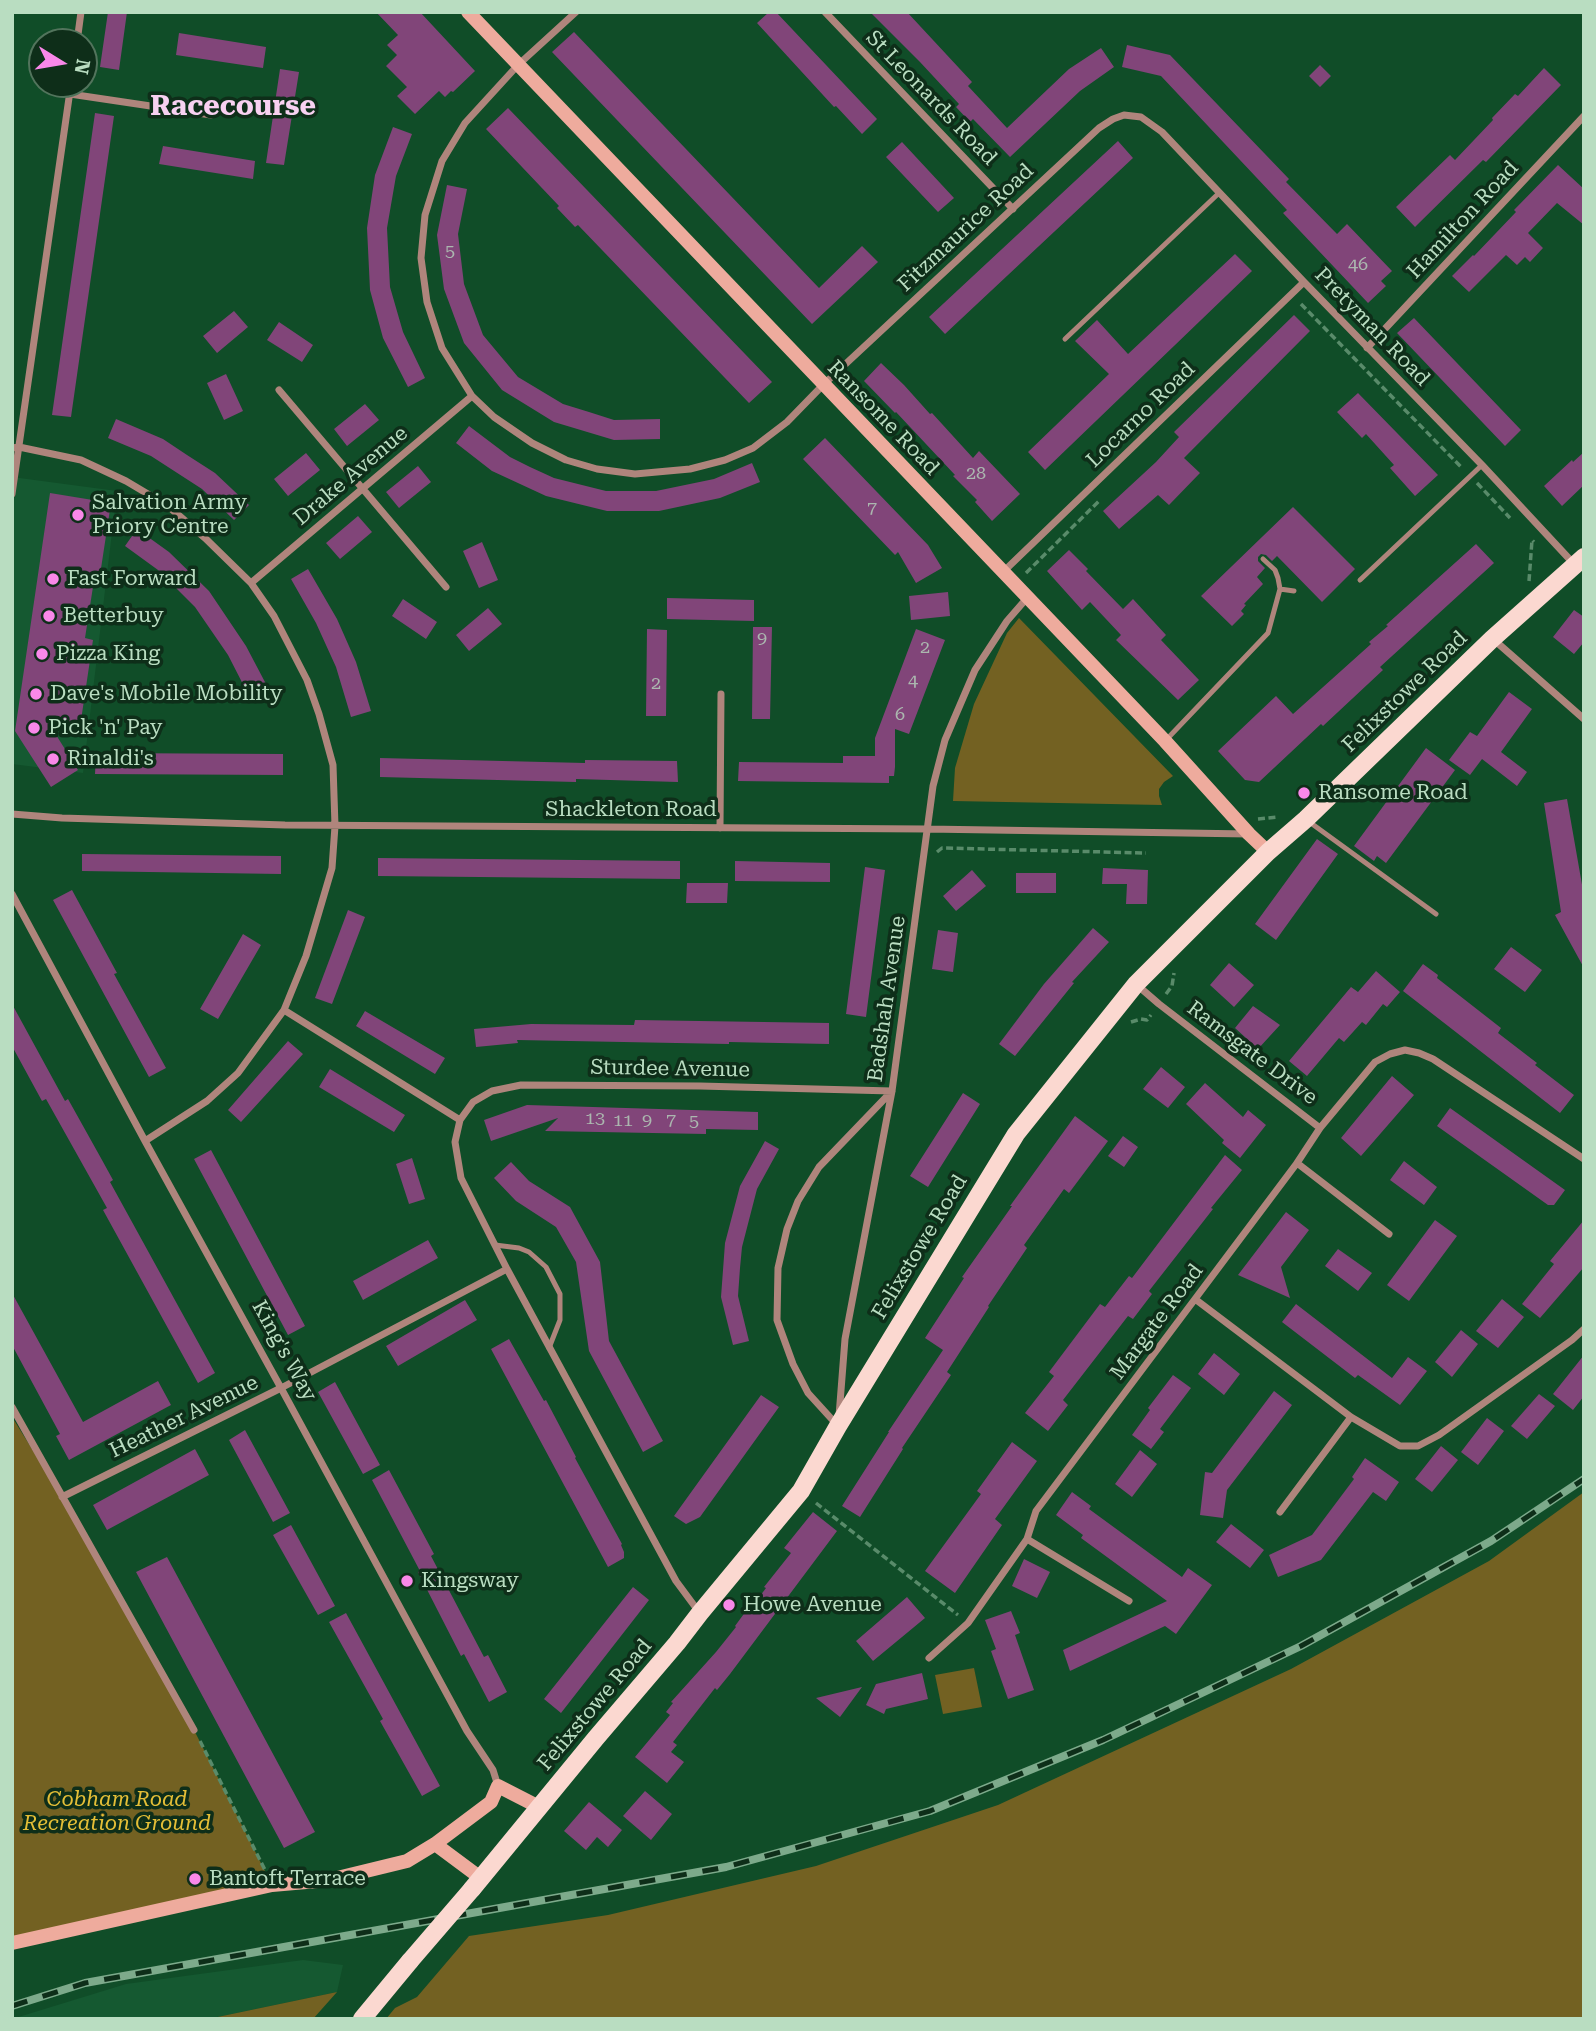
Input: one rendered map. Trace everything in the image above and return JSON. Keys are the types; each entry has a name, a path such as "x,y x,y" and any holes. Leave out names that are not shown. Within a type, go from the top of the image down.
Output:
{"main road":[{"name":"Felixstowe Road","path":"362,2019 477,1884 801,1491 1016,1134 1136,984 1268,852 1306,819 1492,639 1579,561"}],"street":[{"name":"Ransome Road","path":"468,12 823,385 1007,568 1027,598 1268,852"},
{"name":"Fitzmaurice Road","path":"576,12 518,65 465,123 442,161 425,215 421,258 427,302 443,348 472,396 494,417 532,443 566,460 597,469 635,474 690,469 725,460 753,448 787,422 823,385 1106,124 1124,115 1141,117"},
{"name":"St Leonards Road","path":"825,12 1013,209"},
{"path":"12,494 16,447 69,98"},
{"path":"97,98 211,115"},
{"name":"Hamilton Road","path":"1367,348 1584,116"},
{"name":"Pretyman Road","path":"1141,117 1162,132 1367,348 1579,561"},
{"name":"Locarno Road","path":"1007,568 1304,282"},
{"path":"279,390 446,587"},
{"name":"Drake Avenue","path":"251,583 472,396"},
{"path":"16,447 81,460 137,488 168,506 251,583 274,616 307,680 332,765 332,868 306,956 284,1010 238,1073 207,1101 145,1141"},
{"name":"Badshah Avenue","path":"838,1426 845,1339 892,1091 933,786 945,740 975,670 1007,621 1027,598"},
{"path":"1492,639 1584,719"},
{"path":"720,828 721,694"},
{"name":"Shackleton Road","path":"12,814 62,818 334,826 1249,834"},
{"name":"King's Way","path":"12,894 467,1731 492,1770 498,1786"},
{"name":"Ramsgate Drive","path":"1136,984 1158,1004 1320,1128 1375,1062 1390,1054 1405,1051 1433,1059 1584,1159"},
{"path":"284,1010 460,1120 455,1142 461,1178 549,1348 676,1581 700,1613"},
{"name":"Sturdee Avenue","path":"460,1120 473,1102 492,1091 521,1085 892,1091"},
{"path":"838,1426 808,1393 793,1364 777,1320 778,1268 787,1229 799,1201 819,1167 892,1091"},
{"name":"Margate Road","path":"929,1658 968,1623 1027,1539 1036,1511 1297,1163 1320,1128"},
{"path":"1297,1163 1389,1234"},
{"name":"Heather Avenue","path":"62,1497 281,1388 507,1269"},
{"path":"1195,1299 1351,1417 1400,1446 1418,1446 1439,1435 1584,1329"},
{"path":"12,1407 194,1730"},
{"path":"1280,1512 1351,1417"},
{"path":"1027,1539 1129,1601"},
{"path":"12,1943 272,1885 329,1880 407,1861 436,1844 491,1802 498,1786 540,1807"},
{"path":"436,1844 477,1884"}],"lane":[{"path":"1065,339 1219,193"},
{"path":"1360,580 1482,465"},
{"path":"1164,741 1268,633 1280,589 1275,570 1263,559"},
{"path":"1280,589 1294,591"},
{"path":"1306,819 1436,914"},
{"path":"495,1245 520,1248 546,1267 559,1294 559,1320 549,1348"}],"path":[{"path":"1293,312 1301,304 1515,523"},
{"path":"1007,568 1023,575 1106,495"},
{"path":"1536,577 1528,584 1532,540 1538,547"},
{"path":"1252,815 1263,820 1283,813"},
{"path":"935,858 942,848 1146,853"},
{"path":"801,1491 968,1623"},
{"path":"194,1730 272,1885"}],"shaded area":[{"path":"12,477 117,491 83,773 12,764"},
{"path":"303,1960 343,1965 337,1992 208,2019 12,2019 126,1984"}],"green space":[{"path":"1019,618 1173,776 1159,789 1162,805 953,801 955,768 974,704 1007,633"},
{"name":"Cobham Road Recreation Ground","path":"12,1417 62,1497 194,1730 272,1885 12,1943"},
{"path":"1584,1492 1584,2019 386,2019 395,2008 417,1997 469,1936 608,1915 816,1866 998,1805 1291,1669 1489,1561"},
{"path":"974,1668 982,1707 943,1714 935,1675"},
{"path":"337,1992 313,2019 208,2019"}],"building":[{"path":"108,12 127,12 119,70 100,67"},
{"path":"376,12 420,12 475,71 445,97 439,91 415,114 397,96 407,87 386,66 397,55 387,45 398,35"},
{"path":"769,12 776,12 877,119 862,134 757,23"},
{"path":"870,12 907,12 972,82 968,86 1007,128 1069,69 1101,48 1114,67 1080,91 1010,157 973,119 970,122 956,107 959,104"},
{"path":"574,32 819,288 862,246 878,262 812,324 552,52"},
{"path":"179,33 266,47 263,68 176,55"},
{"path":"1127,45 1170,55 1289,179 1286,182 1337,234 1347,224 1392,271 1381,281 1386,286 1368,303 1283,213 1287,210 1161,76 1122,67"},
{"path":"1320,65 1331,76 1320,87 1309,76"},
{"path":"1544,68 1561,85 1486,162 1483,160 1415,227 1396,207 1450,155 1455,160 1515,94 1518,96"},
{"path":"280,69 299,72 284,165 266,163"},
{"path":"508,108 772,382 749,403 578,225 575,227 557,208 559,206 486,129"},
{"path":"95,113 114,116 71,417 52,415"},
{"path":"393,127 412,134 396,176 387,228 390,287 403,332 425,378 408,387 383,338 370,290 367,228 375,175"},
{"path":"1118,141 1133,158 945,334 929,317"},
{"path":"902,142 954,198 938,212 886,157"},
{"path":"163,146 255,161 253,179 159,164"},
{"path":"1558,165 1584,189 1584,225 1557,203 1528,233 1543,248 1530,262 1525,257 1517,265 1506,255 1469,292 1452,276"},
{"path":"447,185 467,189 458,234 464,284 483,335 518,377 563,404 614,420 660,419 660,439 614,440 554,422 502,390 464,343 444,289 437,235"},
{"path":"1235,254 1252,271 1045,470 1028,452 1109,374 1075,341 1097,320 1128,354"},
{"path":"234,311 248,327 217,353 203,336"},
{"path":"1294,315 1310,331 1184,458 1200,473 1169,505 1158,495 1119,529 1103,511 1179,437 1174,432"},
{"path":"1414,318 1521,430 1505,446 1397,333"},
{"path":"279,322 313,345 302,362 267,340"},
{"path":"881,363 973,458 979,451 1020,494 992,521 975,502 977,500 953,476 955,475 864,381"},
{"path":"226,374 243,411 224,420 207,383"},
{"path":"1358,393 1438,475 1415,496 1390,468 1394,465 1366,434 1362,438 1337,412"},
{"path":"365,404 379,420 347,446 334,429"},
{"path":"116,419 163,439 215,473 249,505 234,520 202,489 151,456 108,438"},
{"path":"469,426 510,457 530,467 554,478 606,491 656,491 714,479 752,463 760,482 720,498 659,511 607,511 546,496 492,471 456,443"},
{"path":"825,438 928,545 942,568 916,583 898,552 895,555 803,459"},
{"path":"1584,452 1584,485 1562,506 1544,486"},
{"path":"306,453 320,470 288,496 274,479"},
{"path":"418,466 431,482 399,508 386,492"},
{"path":"50,493 111,503 100,575 95,574 85,638 93,640 80,727 48,722 78,770 51,787 15,731"},
{"path":"1293,507 1355,569 1322,602 1277,556 1272,561 1261,554 1258,561 1265,568 1257,577 1263,584 1244,604 1246,605 1241,611 1244,614 1232,626 1201,596"},
{"path":"358,516 372,532 340,559 326,543"},
{"path":"137,529 169,552 209,591 246,646 266,684 248,694 228,655 195,607 158,570 125,546"},
{"path":"482,542 498,580 479,588 463,551"},
{"path":"1476,544 1494,563 1380,667 1383,670 1323,726 1321,724 1259,782 1245,780 1218,751 1276,696 1293,714"},
{"path":"1069,550 1123,609 1133,599 1166,635 1161,640 1199,680 1178,700 1116,640 1121,635 1090,602 1082,610 1047,571"},
{"path":"308,569 337,619 356,662 371,711 351,717 336,667 316,623 291,579"},
{"path":"948,592 950,616 911,620 909,596"},
{"path":"667,598 754,600 754,621 667,619"},
{"path":"403,599 437,622 426,639 392,616"},
{"path":"488,608 502,624 469,651 456,635"},
{"path":"1574,610 1584,617 1584,642 1574,654 1553,637"},
{"path":"753,627 772,627 770,719 752,719"},
{"path":"647,629 667,630 666,716 646,716"},
{"path":"916,629 945,640 909,734 895,729 894,776 889,776 889,783 738,781 739,762 843,763 843,756 875,756 875,738"},
{"path":"1509,692 1532,709 1501,752 1527,772 1517,786 1482,759 1470,775 1449,760 1470,732 1477,736"},
{"path":"1426,748 1455,770 1386,863 1377,856 1374,861 1354,846"},
{"path":"96,753 283,754 283,775 95,774"},
{"path":"380,758 585,763 585,760 677,761 678,782 380,777"},
{"path":"1567,799 1584,896 1584,968 1555,915 1561,912 1544,803"},
{"path":"1317,839 1338,854 1276,940 1255,924"},
{"path":"82,854 281,856 281,874 82,871"},
{"path":"378,858 680,861 680,879 378,876"},
{"path":"735,861 830,863 830,882 735,881"},
{"path":"865,867 885,870 866,1017 846,1014"},
{"path":"1103,868 1148,870 1147,904 1126,904 1127,884 1102,884"},
{"path":"972,870 986,886 956,911 943,896"},
{"path":"1016,873 1056,873 1056,893 1016,893"},
{"path":"687,883 728,883 727,903 686,903"},
{"path":"72,890 166,1068 149,1077 53,900"},
{"path":"348,910 365,917 332,1004 315,998"},
{"path":"1093,928 1109,942 1072,982 1074,983 1015,1056 999,1044 1044,984"},
{"path":"938,930 958,933 953,972 932,969"},
{"path":"243,934 261,945 218,1019 200,1009"},
{"path":"1511,947 1542,970 1525,992 1494,969"},
{"path":"1229,963 1254,985 1234,1007 1210,985"},
{"path":"1423,964 1501,1028 1498,1033 1574,1095 1560,1113 1403,991"},
{"path":"1376,971 1400,992 1387,1007 1383,1004 1366,1025 1362,1022 1344,1042 1339,1038 1307,1076 1289,1061 1351,987 1358,992"},
{"path":"12,1004 65,1101 68,1099 102,1160 113,1180 110,1182 215,1373 198,1383 103,1210 107,1208 46,1099 42,1101 12,1046"},
{"path":"1253,1006 1280,1025 1258,1049 1235,1028"},
{"path":"365,1011 445,1058 435,1074 356,1026"},
{"path":"635,1020 829,1023 829,1044 517,1040 518,1043 476,1047 474,1029 531,1024 634,1025"},
{"path":"288,1041 303,1054 241,1122 228,1110"},
{"path":"1161,1067 1185,1087 1168,1108 1143,1089"},
{"path":"330,1069 405,1115 394,1132 319,1087"},
{"path":"1392,1076 1414,1095 1361,1156 1341,1138"},
{"path":"1205,1083 1243,1117 1248,1110 1266,1125 1240,1158 1222,1143 1224,1140 1186,1104"},
{"path":"963,1093 980,1104 928,1187 910,1176"},
{"path":"527,1105 758,1112 758,1130 706,1129 706,1134 545,1131 558,1118 491,1141 484,1120"},
{"path":"1450,1108 1565,1190 1554,1205 1548,1205 1437,1126"},
{"path":"1075,1116 1108,1141 1069,1193 1064,1189 1024,1245 1027,1248 947,1372 951,1375 860,1517 842,1506 943,1350 925,1338 964,1278 962,1277"},
{"path":"1123,1136 1138,1147 1124,1167 1108,1156"},
{"path":"765,1141 779,1149 757,1189 742,1247 740,1268 738,1296 749,1341 733,1345 721,1297 725,1243 740,1186"},
{"path":"211,1150 305,1326 288,1335 194,1159"},
{"path":"1225,1155 1242,1170 1149,1291 1152,1294 1133,1319 1128,1316 1063,1400 1068,1405 1048,1431 1025,1413 1054,1376 1049,1372 1100,1304 1105,1307 1129,1276 1132,1278"},
{"path":"412,1158 425,1199 409,1204 396,1164"},
{"path":"1404,1161 1437,1187 1424,1205 1390,1180"},
{"path":"511,1162 529,1181 570,1207 600,1262 609,1341 663,1441 643,1452 589,1351 576,1262 556,1227 516,1201 494,1178"},
{"path":"1286,1212 1309,1230 1281,1267 1290,1298 1238,1275"},
{"path":"1435,1220 1457,1236 1409,1301 1387,1285"},
{"path":"1584,1220 1584,1267 1540,1318 1522,1304 1554,1264 1550,1261"},
{"path":"428,1240 438,1258 363,1300 353,1281"},
{"path":"1338,1249 1372,1273 1358,1291 1325,1266"},
{"path":"12,1293 83,1422 158,1381 171,1405 69,1460 56,1436 60,1434 12,1345"},
{"path":"1502,1299 1524,1317 1498,1348 1476,1331"},
{"path":"465,1300 477,1320 398,1366 386,1346"},
{"path":"1296,1304 1392,1378 1408,1357 1427,1371 1400,1405 1358,1375 1355,1378 1282,1322"},
{"path":"1461,1330 1478,1344 1452,1377 1435,1362"},
{"path":"509,1339 544,1401 546,1400 622,1544 624,1558 608,1567 491,1349"},
{"path":"1214,1353 1240,1374 1224,1395 1198,1374"},
{"path":"1584,1355 1584,1396 1573,1410 1553,1394"},
{"path":"1173,1375 1191,1388 1160,1429 1164,1432 1151,1449 1132,1435"},
{"path":"335,1382 380,1465 363,1474 318,1392"},
{"path":"1274,1391 1292,1405 1227,1490 1223,1518 1200,1515 1205,1472 1212,1473"},
{"path":"1539,1394 1555,1406 1527,1439 1511,1426"},
{"path":"761,1395 779,1407 700,1517 686,1524 674,1516"},
{"path":"1487,1418 1504,1431 1478,1465 1461,1452"},
{"path":"245,1430 290,1513 273,1522 229,1440"},
{"path":"1012,1442 1037,1461 995,1519 1002,1525 955,1593 925,1571 981,1494 977,1491"},
{"path":"1441,1446 1458,1460 1432,1492 1415,1479"},
{"path":"195,1449 209,1475 107,1530 93,1505"},
{"path":"1140,1450 1157,1464 1132,1497 1115,1484"},
{"path":"1365,1458 1399,1482 1386,1501 1373,1492 1321,1560 1278,1577 1269,1555 1312,1535 1354,1479 1352,1477"},
{"path":"389,1470 484,1657 488,1655 507,1692 489,1702 464,1654 461,1656 372,1480"},
{"path":"1072,1492 1091,1506 1089,1509 1182,1577 1188,1568 1212,1585 1176,1634 1165,1626 1070,1671 1063,1650 1167,1601 1081,1538 1083,1535 1056,1515"},
{"path":"813,1512 837,1531 730,1674 717,1690 715,1688 673,1742 677,1745 671,1752 684,1762 667,1783 635,1757 670,1715 666,1712 673,1703 671,1702 716,1652 766,1588 764,1587 791,1553 784,1548"},
{"path":"1231,1524 1264,1550 1250,1568 1216,1542"},
{"path":"291,1525 335,1606 318,1615 273,1535"},
{"path":"167,1557 315,1832 284,1848 136,1572"},
{"path":"1024,1559 1050,1572 1037,1598 1012,1586"},
{"path":"633,1587 649,1600 561,1713 544,1699"},
{"path":"907,1597 925,1618 873,1661 856,1641"},
{"path":"1011,1611 1020,1633 1015,1635 1034,1690 1008,1699 991,1651 996,1649 985,1620"},
{"path":"346,1613 440,1786 422,1796 329,1622"},
{"path":"922,1673 928,1699 886,1709 884,1714 866,1705 876,1684"},
{"path":"862,1687 840,1717 816,1698"},
{"path":"645,1791 672,1814 651,1840 623,1816"},
{"path":"589,1802 622,1830 608,1847 597,1837 586,1850 564,1831"}],"railway":[{"path":"12,2006 85,1983 726,1867 930,1811 1103,1740 1301,1646 1491,1541 1584,1479"}],"place":[{"name":"Salvation Army Priory Centre","path":"78,515"},
{"name":"Fast Forward","path":"53,579"},
{"name":"Betterbuy","path":"49,616"},
{"name":"Pizza King","path":"42,654"},
{"name":"Dave's Mobile Mobility","path":"36,694"},
{"name":"Pick 'n' Pay","path":"34,728"},
{"name":"Rinaldi's","path":"53,759"},
{"name":"Ransome Road","path":"1304,793"},
{"name":"Kingsway","path":"407,1581"},
{"name":"Howe Avenue","path":"729,1605"},
{"name":"Bantoft Terrace","path":"195,1879"}],"district":[{"name":"Racecourse","path":"233,107"}]}
